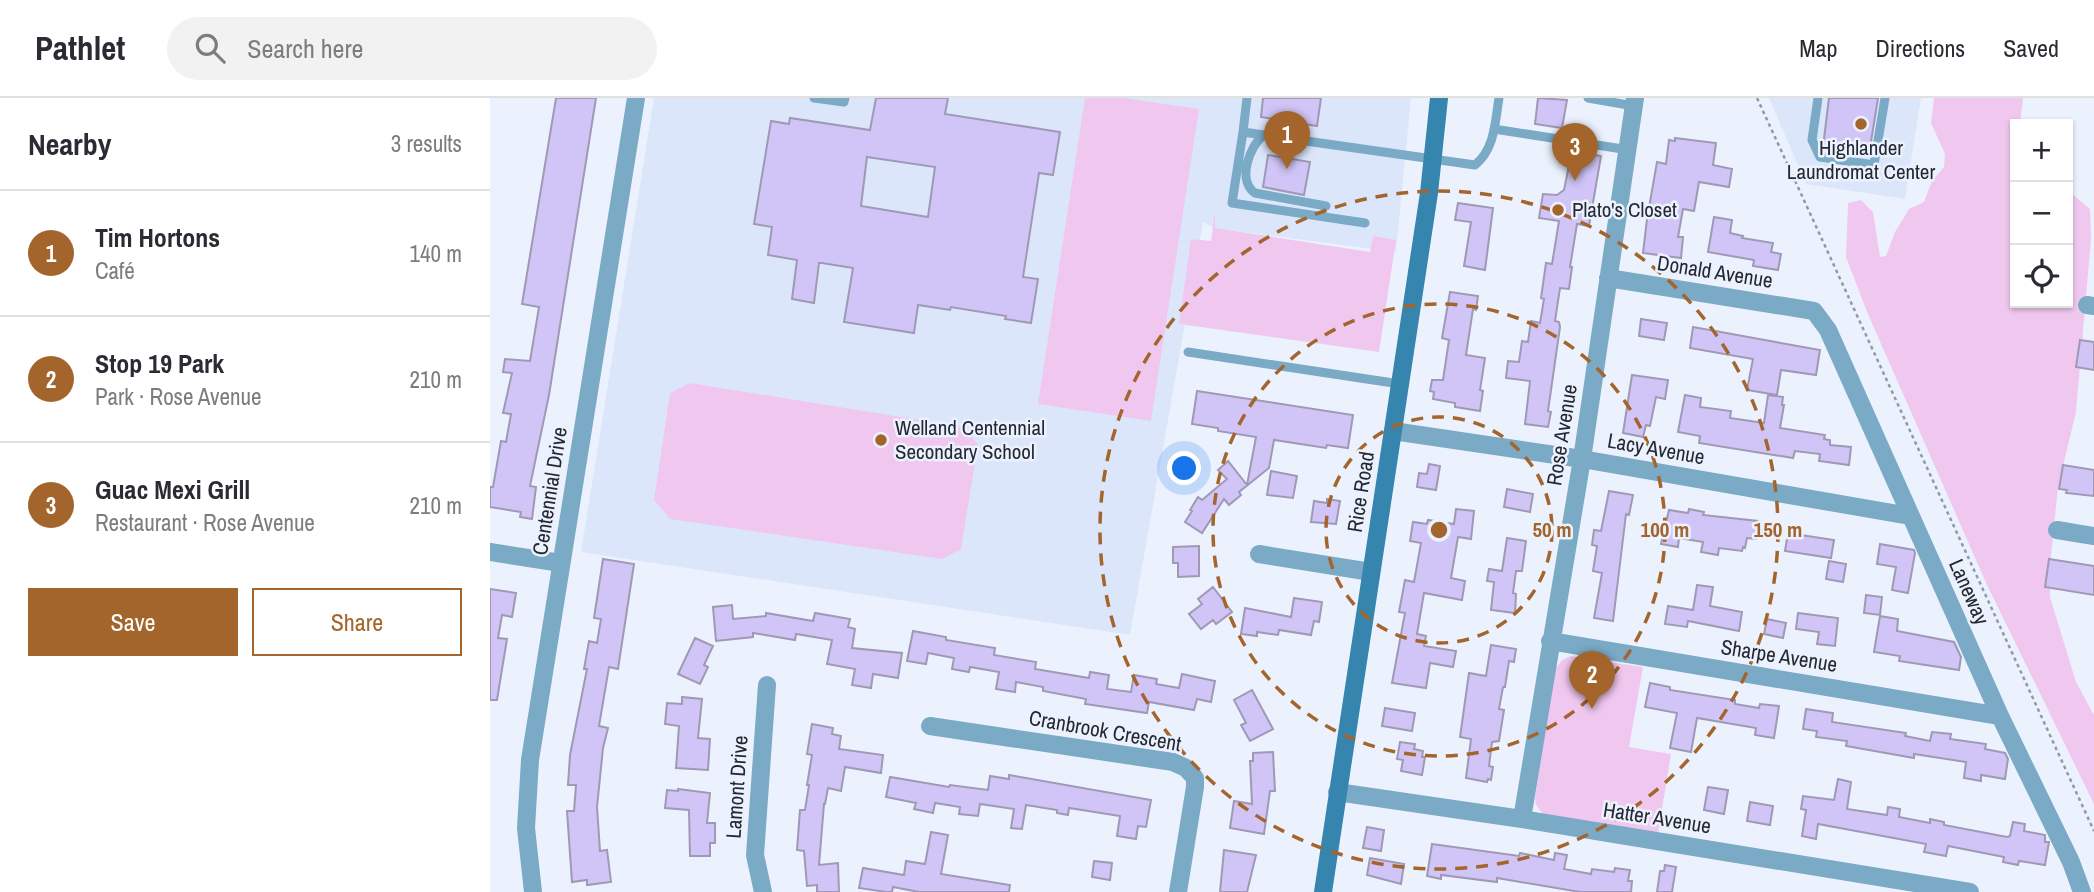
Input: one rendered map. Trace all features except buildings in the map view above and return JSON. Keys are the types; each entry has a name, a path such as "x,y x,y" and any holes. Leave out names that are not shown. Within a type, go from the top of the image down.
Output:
{"main road":[{"name":"Rice Road","path":"1323,892 1433,160 1439,98"}],"street":[{"name":"Centennial Drive","path":"533,892 527,849 526,793 636,98"},
{"name":"Rose Avenue","path":"1522,819 1582,459 1635,102"},
{"name":"Donald Avenue","path":"1608,278 1814,311"},
{"name":"Laneway","path":"1814,311 1828,330 2000,716 2071,862 2082,892"},
{"name":"Lacy Avenue","path":"1393,431 1582,459 1910,516"},
{"path":"2057,530 2094,536"},
{"path":"490,552 561,563"},
{"path":"1259,554 1371,572"},
{"name":"Sharpe Avenue","path":"1550,642 2000,716"},
{"name":"Lamont Drive","path":"763,892 755,855 767,685"},
{"name":"Cranbrook Crescent","path":"930,726 1173,762 1186,768 1195,778 1195,787 1178,892"},
{"name":"Hatter Avenue","path":"1337,792 1522,819 1970,892"}],"lane":[{"path":"814,98 844,102 845,98"},
{"path":"1247,98 1232,203 1365,223"},
{"path":"1243,132 1475,165 1484,157 1490,144 1499,98"},
{"path":"1588,98 1635,102"},
{"path":"1818,98 1812,140 1820,157 1874,165 1885,98"},
{"path":"1494,129 1629,150"},
{"path":"1264,135 1252,146 1250,153 1246,185 1249,189 1255,193 1326,206"},
{"path":"1188,352 1400,384"}],"path":[{"path":"1757,98 2094,831"}],"shaded area":[{"name":"Welland Centennial Secondary School","path":"654,98 1411,98 1396,252 1214,228 1203,222 1130,635 581,552"},
{"path":"1085,98 1124,98 1199,109 1151,421 1038,404"},
{"path":"1769,98 1921,98 1905,199 1806,184"},
{"path":"1934,98 2023,98 2021,119 2010,119 2010,308 2073,308 2073,195 2090,209 2091,239 2076,412 2058,487 2050,597 2076,682 2094,715 2094,804 1987,585 1867,312 1846,257 1848,203 1861,200 1873,212 1880,257 1886,256 1895,232 1909,209 1924,202 1932,181 1944,167 1945,154 1931,123"},
{"path":"1215,212 1215,228 1370,252 1373,236 1396,240 1379,352 1179,324 1191,239 1211,241"},
{"path":"690,383 963,427 978,444 961,549 942,559 670,519 654,500 670,393"},
{"path":"1571,656 1643,667 1629,747 1671,754 1658,834 1543,814 1536,805 1554,671 1562,660"}],"place":[{"name":"Highlander Laundromat Center","path":"1861,124"},
{"name":"Tim Hortons","path":"1287,169"},
{"name":"Guac Mexi Grill","path":"1575,181"},
{"name":"Plato's Closet","path":"1558,210"},
{"name":"Welland Centennial Secondary School","path":"881,440"},
{"name":"Stop 19 Park","path":"1592,709"}]}
